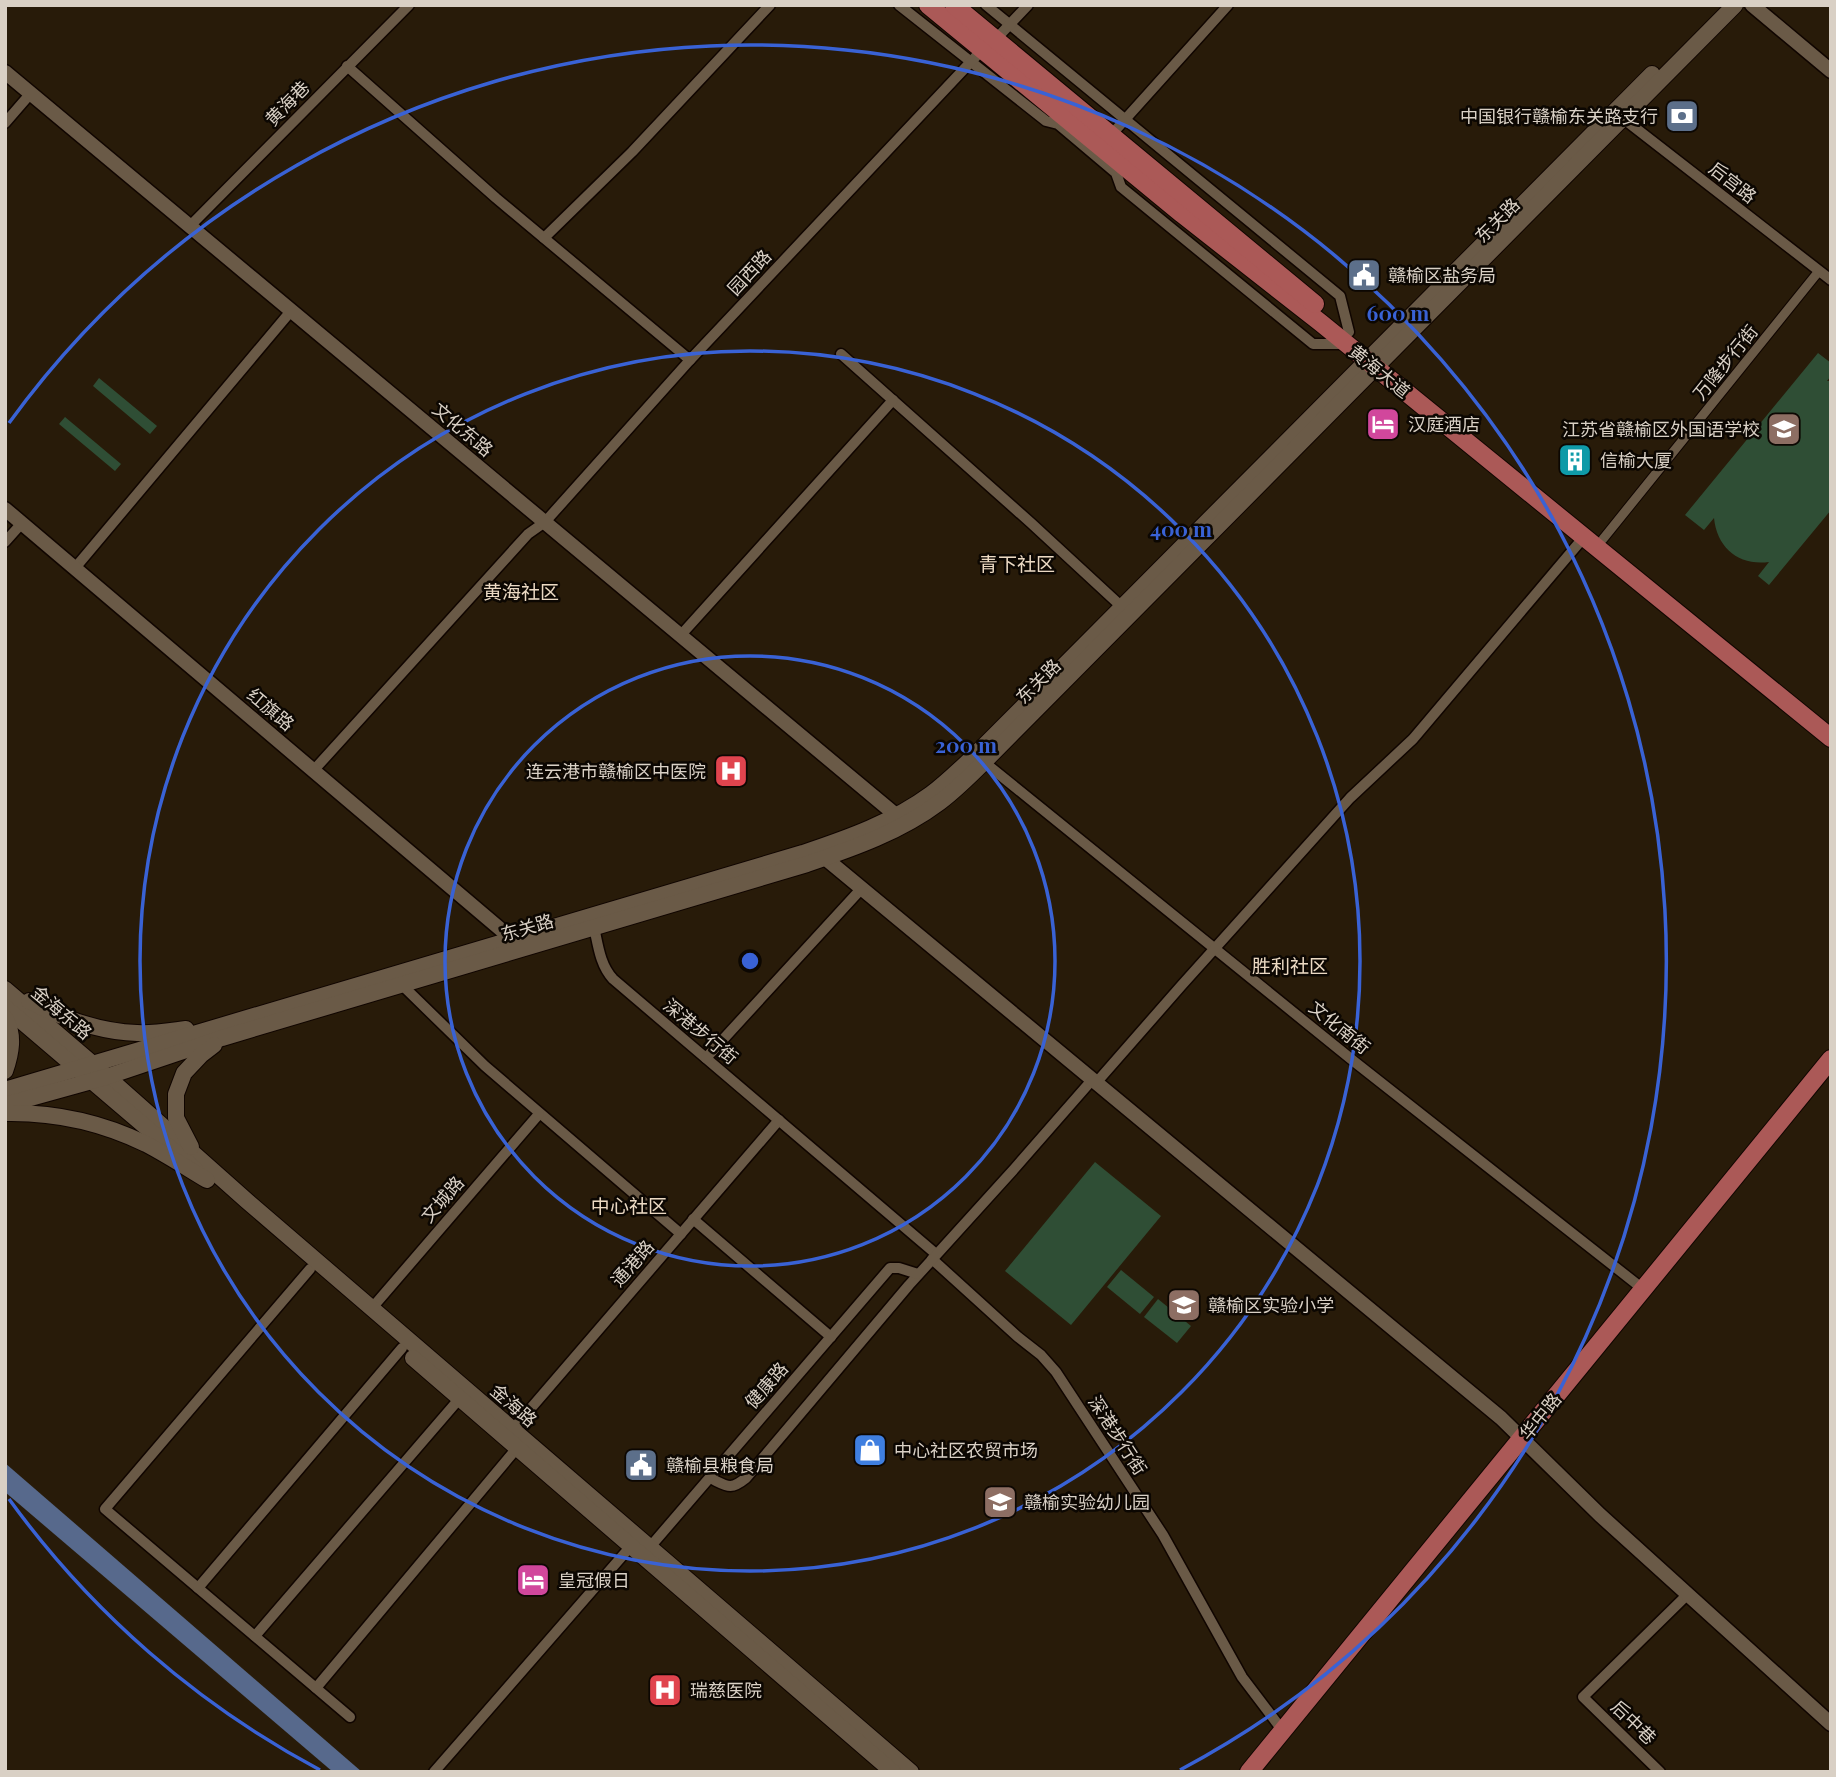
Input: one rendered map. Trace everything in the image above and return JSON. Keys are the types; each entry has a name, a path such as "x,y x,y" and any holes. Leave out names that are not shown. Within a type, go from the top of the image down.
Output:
{"main road":[{"name":"黄海大道","path":"928,5 1182,214 1347,338 1604,539 1831,724"},
{"name":"黄海大道","path":"954,5 983,50 1112,135 1347,338"},
{"name":"东关路","path":"1619,116 1720,5"},
{"name":"东关路","path":"221,1032 401,984 825,858 875,839 926,812 956,789 984,762 1619,116 1735,5"},
{"name":"黄海大道","path":"1376,361 1584,537 1831,738"},
{"name":"东关路","path":"5,1105 93,1073 512,939 803,853 897,816 948,780 1376,361"},
{"path":"5,989 49,1011 95,1027 138,1033 221,1032"},
{"name":"金海东路","path":"5,989 93,1073"},
{"name":"金海东路","path":"5,1007 93,1073"},
{"path":"5,1018 9,1024 12,1044 5,1071"},
{"path":"195,1156 176,1118 176,1094 184,1073 221,1032"},
{"name":"华中路","path":"1264,1772 1526,1442 1643,1289 1831,1059"},
{"name":"东关路","path":"5,1090 93,1073"},
{"name":"金海路","path":"93,1073 195,1156 911,1772"},
{"name":"金海路","path":"93,1073 207,1180 893,1772"},
{"name":"华中路","path":"1249,1772 1831,1077"},
{"path":"5,1113 66,1116 106,1127 146,1144 207,1180"}],"street":[{"name":"黄海巷","path":"190,226 409,5"},
{"path":"544,238 632,152 770,5"},
{"path":"899,5 983,50"},
{"path":"986,5 1340,296 1347,338"},
{"name":"园西路","path":"313,771 528,534 545,522 690,360 1028,5"},
{"path":"1112,135 1228,5"},
{"path":"1752,5 1831,71"},
{"path":"347,66 544,238 690,360"},
{"name":"文化东路","path":"5,72 897,816"},
{"path":"5,123 31,93"},
{"name":"后宫路","path":"1619,116 1831,279"},
{"name":"万隆步行街","path":"1604,539 1819,271"},
{"path":"75,568 291,310"},
{"path":"841,354 1122,607"},
{"path":"680,636 893,400"},
{"name":"红旗路","path":"5,509 512,939"},
{"path":"5,542 22,523"},
{"path":"710,1478 728,1486 737,1486 746,1478 934,1256 1350,798 1413,739 1584,537"},
{"name":"文化南街","path":"984,762 1378,1080 1643,1289"},
{"path":"825,858 1501,1418 1600,1515 1831,1724"},
{"path":"706,1058 862,888"},
{"name":"深港步行街","path":"594,928 607,972 934,1256 1056,1372 1163,1535 1242,1677 1283,1731"},
{"path":"401,984 485,1066 681,1234"},
{"name":"文城路","path":"372,1308 539,1114"},
{"name":"通港路","path":"513,1429 779,1120"},
{"path":"693,1219 831,1337"},
{"name":"健康路","path":"650,1547 890,1268 918,1274"},
{"path":"310,1269 105,1509 350,1717"},
{"path":"198,1588 401,1348"},
{"path":"255,1636 460,1398"},
{"path":"316,1688 517,1448"},
{"path":"434,1772 631,1546"},
{"name":"后中巷","path":"1660,1772 1583,1697 1688,1594"}],"green space":[{"name":"江苏省赣榆区外国语学校","path":"1818,353 1831,363 1831,376 1827,381 1831,381 1831,510 1769,585 1758,576 1769,562 1748,561 1731,553 1720,538 1714,518 1704,530 1685,515"},
{"path":"99,378 157,426 150,434 93,386"},
{"path":"65,417 121,464 115,471 59,424"},
{"path":"1095,1162 1161,1216 1071,1325 1005,1271"},
{"path":"1121,1270 1154,1297 1140,1314 1107,1287"},
{"path":"1158,1299 1191,1326 1177,1343 1144,1317"}],"water":[{"path":"5,1463 362,1772 333,1772 5,1492"}],"place":[{"name":"中国银行赣榆东关路支行","path":"1682,116"},
{"name":"赣榆区盐务局","path":"1364,275"},
{"name":"汉庭酒店","path":"1383,424"},
{"name":"江苏省赣榆区外国语学校","path":"1784,429"},
{"name":"信榆大厦","path":"1575,460"},
{"name":"连云港市赣榆区中医院","path":"731,771"},
{"name":"赣榆区实验小学","path":"1184,1305"},
{"name":"中心社区农贸市场","path":"870,1450"},
{"name":"赣榆县粮食局","path":"641,1465"},
{"name":"赣榆实验幼儿园","path":"1000,1502"},
{"name":"皇冠假日","path":"533,1580"},
{"name":"瑞慈医院","path":"665,1690"}],"district":[{"name":"青下社区","path":"1017,563"},
{"name":"黄海社区","path":"521,591"},
{"name":"胜利社区","path":"1290,965"},
{"name":"中心社区","path":"629,1205"}]}
